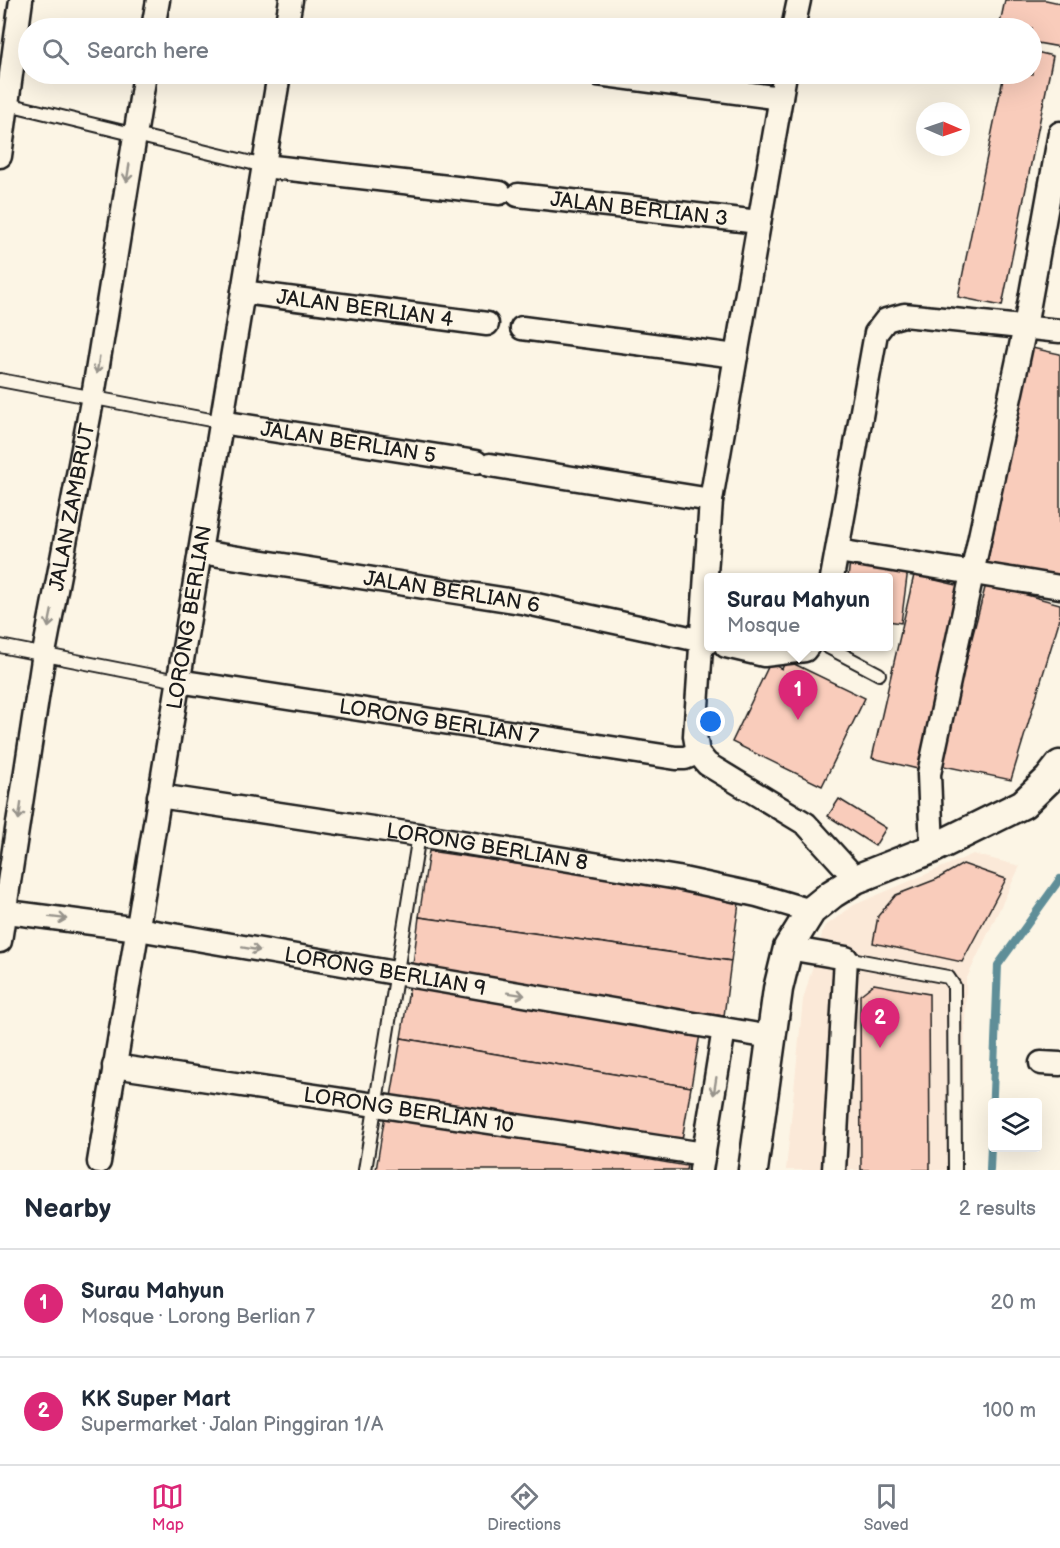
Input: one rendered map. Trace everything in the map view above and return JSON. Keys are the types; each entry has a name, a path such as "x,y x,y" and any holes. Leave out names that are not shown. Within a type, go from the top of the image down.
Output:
{"street":[{"path":"18,18 21,0"},
{"path":"155,18 158,0"},
{"path":"288,18 291,0"},
{"path":"796,18 799,0"},
{"path":"0,156 4,104 18,18"},
{"name":"JALAN ZAMBRUT","path":"0,941 44,653 93,396 143,84"},
{"name":"LORONG BERLIAN","path":"99,1162 277,84"},
{"path":"674,84 781,98"},
{"path":"708,573 711,500 783,84"},
{"path":"932,849 929,774 1025,327 1059,144"},
{"name":"JALAN BERLIAN 3","path":"264,166 759,222"},
{"name":"JALAN BERLIAN 4","path":"243,291 487,324"},
{"path":"833,573 876,333 886,320 904,315 1060,331"},
{"path":"522,328 736,356"},
{"name":"JALAN BERLIAN 5","path":"221,422 711,500"},
{"path":"838,551 1060,587"},
{"name":"JALAN BERLIAN 6","path":"200,552 527,603 704,642"},
{"path":"704,651 695,736 698,753 707,764 806,824 856,879"},
{"path":"747,651 764,655 797,651"},
{"name":"LORONG BERLIAN 7","path":"178,681 676,758 685,758 698,753"},
{"path":"753,1170 778,989 788,948 811,911 856,879 932,849 1023,804 1060,765"},
{"name":"LORONG BERLIAN 8","path":"159,796 418,835 678,878 757,895 811,911"},
{"name":"LORONG BERLIAN 9","path":"3,911 138,929 770,1037"},
{"path":"788,948 846,958 834,1170"},
{"path":"702,1162 724,1029"},
{"name":"LORONG BERLIAN 10","path":"114,1066 376,1105 702,1162"}],"lane":[{"path":"4,104 264,166"},
{"path":"0,380 221,422"},
{"path":"0,646 178,681"},
{"path":"835,651 879,674"},
{"path":"365,1170 418,835"},
{"path":"846,958 948,977 954,986 955,1170"}],"shaded area":[{"path":"973,854 1020,866 966,980 962,1170 786,1170 803,1000 824,927 854,905"}],"building":[{"path":"1005,0 1046,0 1060,3 1060,47 1042,44 1042,18 1001,18"},
{"path":"1042,53 1053,56 1002,306 958,297 1002,84 1042,84"},
{"path":"1032,348 1060,354 1060,579 987,563"},
{"path":"850,561 908,569 901,623 893,622 893,573 849,573"},
{"path":"914,575 965,587 922,770 872,758"},
{"path":"986,584 1060,604 1060,618 1011,780 939,765"},
{"path":"786,660 865,698 822,786 732,742 770,663 782,669"},
{"path":"839,799 886,828 875,846 828,816"},
{"path":"429,851 740,896 731,961 419,917"},
{"path":"963,864 1006,879 962,962 873,943 878,916 896,895 937,879"},
{"path":"419,917 731,961 724,1016 412,972"},
{"path":"410,984 700,1034 691,1087 401,1038"},
{"path":"874,984 929,994 930,1170 861,1170 860,995"},
{"path":"401,1038 691,1087 681,1146 391,1097"},
{"path":"385,1115 687,1166 686,1170 376,1170"}],"waterway":[{"path":"990,1170 998,965 1060,879"}],"place":[{"name":"Surau Mahyun","path":"798,720"},
{"name":"KK Super Mart","path":"880,1048"}]}
